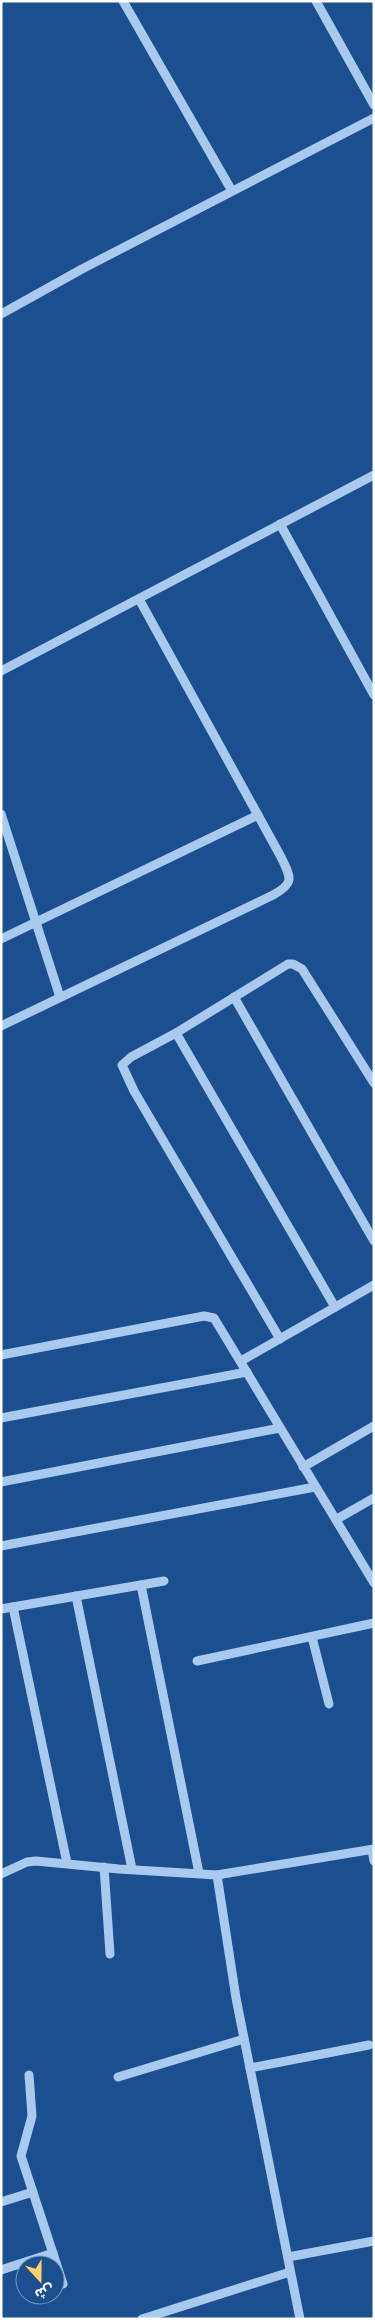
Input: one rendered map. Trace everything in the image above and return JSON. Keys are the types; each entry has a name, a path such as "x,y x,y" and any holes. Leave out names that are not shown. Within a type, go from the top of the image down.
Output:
{"street":[{"path":"316,1 374,105"},
{"path":"124,2 232,191"},
{"path":"1,314 82,269 374,118"},
{"path":"1,671 374,475"},
{"path":"280,524 374,695"},
{"path":"1,1026 287,886 289,874 138,599"},
{"path":"1,814 60,997"},
{"path":"1,939 258,815"},
{"path":"280,1338 123,1070 122,1065 126,1060 176,1033 288,964 297,965 302,969 374,1082"},
{"path":"234,997 374,1241"},
{"path":"176,1033 335,1307"},
{"path":"241,1361 374,1285"},
{"path":"1,1355 210,1316 217,1321 374,1583"},
{"path":"1,1418 247,1372"},
{"path":"303,1467 374,1426"},
{"path":"1,1482 280,1428"},
{"path":"1,1546 315,1487"},
{"path":"337,1519 374,1498"},
{"path":"1,1609 164,1581"},
{"path":"141,1585 199,1874"},
{"path":"76,1596 132,1870"},
{"path":"12,1607 67,1863"},
{"path":"197,1661 374,1623"},
{"path":"312,1636 328,1704"},
{"path":"1,1874 36,1860 132,1870 216,1875 373,1850 374,1861"},
{"path":"104,1867 110,1954"},
{"path":"216,1875 244,2038 300,2319"},
{"path":"118,2077 244,2038"},
{"path":"250,2068 369,2045"},
{"path":"1,2270 53,2253 21,2156 32,2116 29,2075"},
{"path":"1,2202 33,2192"},
{"path":"288,2257 374,2242"},
{"path":"142,2319 290,2272"}]}
